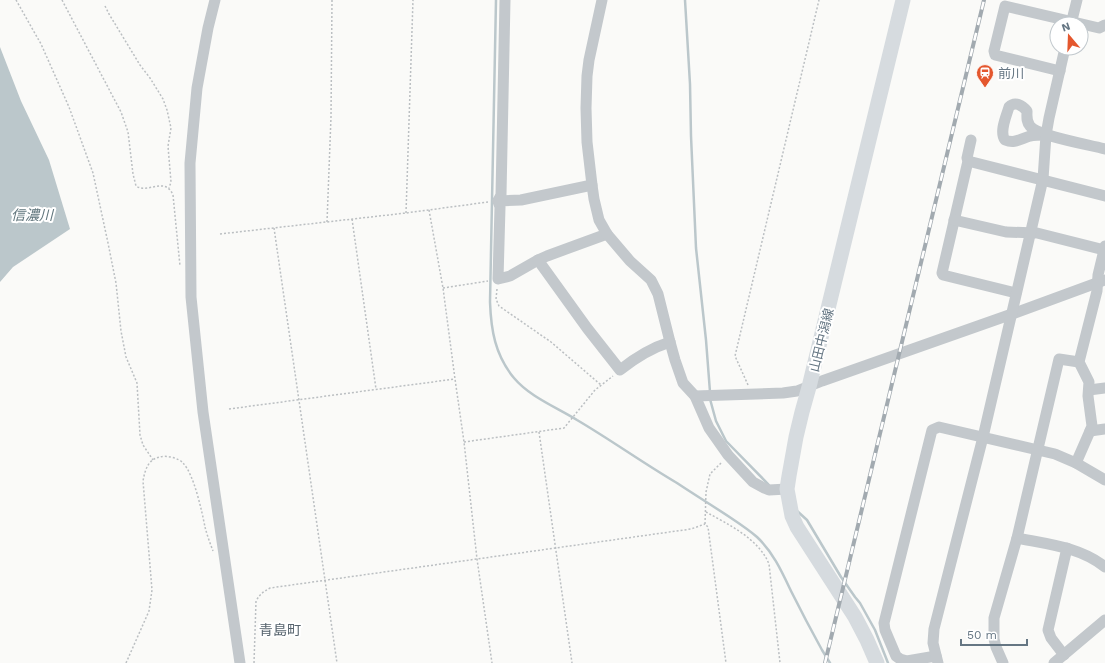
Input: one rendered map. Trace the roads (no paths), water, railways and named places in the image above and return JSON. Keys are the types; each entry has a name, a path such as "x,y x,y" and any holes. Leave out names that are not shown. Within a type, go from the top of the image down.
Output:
{"main road":[{"name":"山田中潟線","path":"878,663 855,618 797,527 791,511 787,489 798,431 903,0"}],"street":[{"path":"215,0 208,28 197,88 190,163 191,297 203,412 240,663"},
{"path":"492,202 501,195 505,0"},
{"path":"602,0 589,60 586,108 587,142 592,185 599,220 607,234 630,261 651,280 658,294 675,360 683,383 695,396 709,428 728,455 753,482 770,490 787,489"},
{"path":"1074,16 1077,0"},
{"path":"1049,17 1005,6 1003,9 994,51 995,55 1060,71"},
{"path":"1089,26 1099,28 1105,25"},
{"path":"1063,56 1046,135 1043,180 983,437 934,630 933,642 937,659 907,661 900,660 896,656 885,630 884,623 932,430 939,427 983,437 1054,454 1076,463 1105,480"},
{"path":"1046,135 1105,149"},
{"path":"971,140 967,158 968,161 942,273 943,275 1016,293"},
{"path":"968,161 1105,196"},
{"path":"492,202 521,200 592,185"},
{"path":"492,202 500,207 498,279 510,276 538,260 607,234"},
{"path":"954,220 1006,232 1037,233 1105,248 1098,275 1101,281"},
{"path":"538,260 587,328 620,370 644,352 670,342"},
{"path":"695,396 797,391 829,378 1101,281"},
{"path":"1076,463 1092,426 1088,396 1089,382 1079,362 1096,291 1101,281"},
{"path":"1003,663 994,639 994,618 1017,538 1059,358 1079,362"},
{"path":"1089,390 1105,388"},
{"path":"1090,432 1105,429"},
{"path":"1017,538 1067,548 1092,558 1105,567"},
{"path":"1064,654 1051,638 1048,630 1067,548"},
{"path":"1054,663 1105,620"}],"water":[{"name":"信濃川","path":"0,47 21,101 49,160 70,229 13,267 0,282"}],"waterway":[{"path":"496,0 490,302 495,342 502,360 520,385 535,396 569,415 677,483 748,529 757,537 777,562 810,628 830,663"},
{"path":"685,0 690,84 696,248 710,392"},
{"path":"710,399 716,421 726,441 769,485"},
{"path":"796,510 807,520 841,577 860,603 875,630 888,663"}],"railway":[{"path":"825,663 984,0"}],"place":[{"name":"前川","path":"985,88"}],"district":[{"name":"青島町","path":"280,630"}]}
